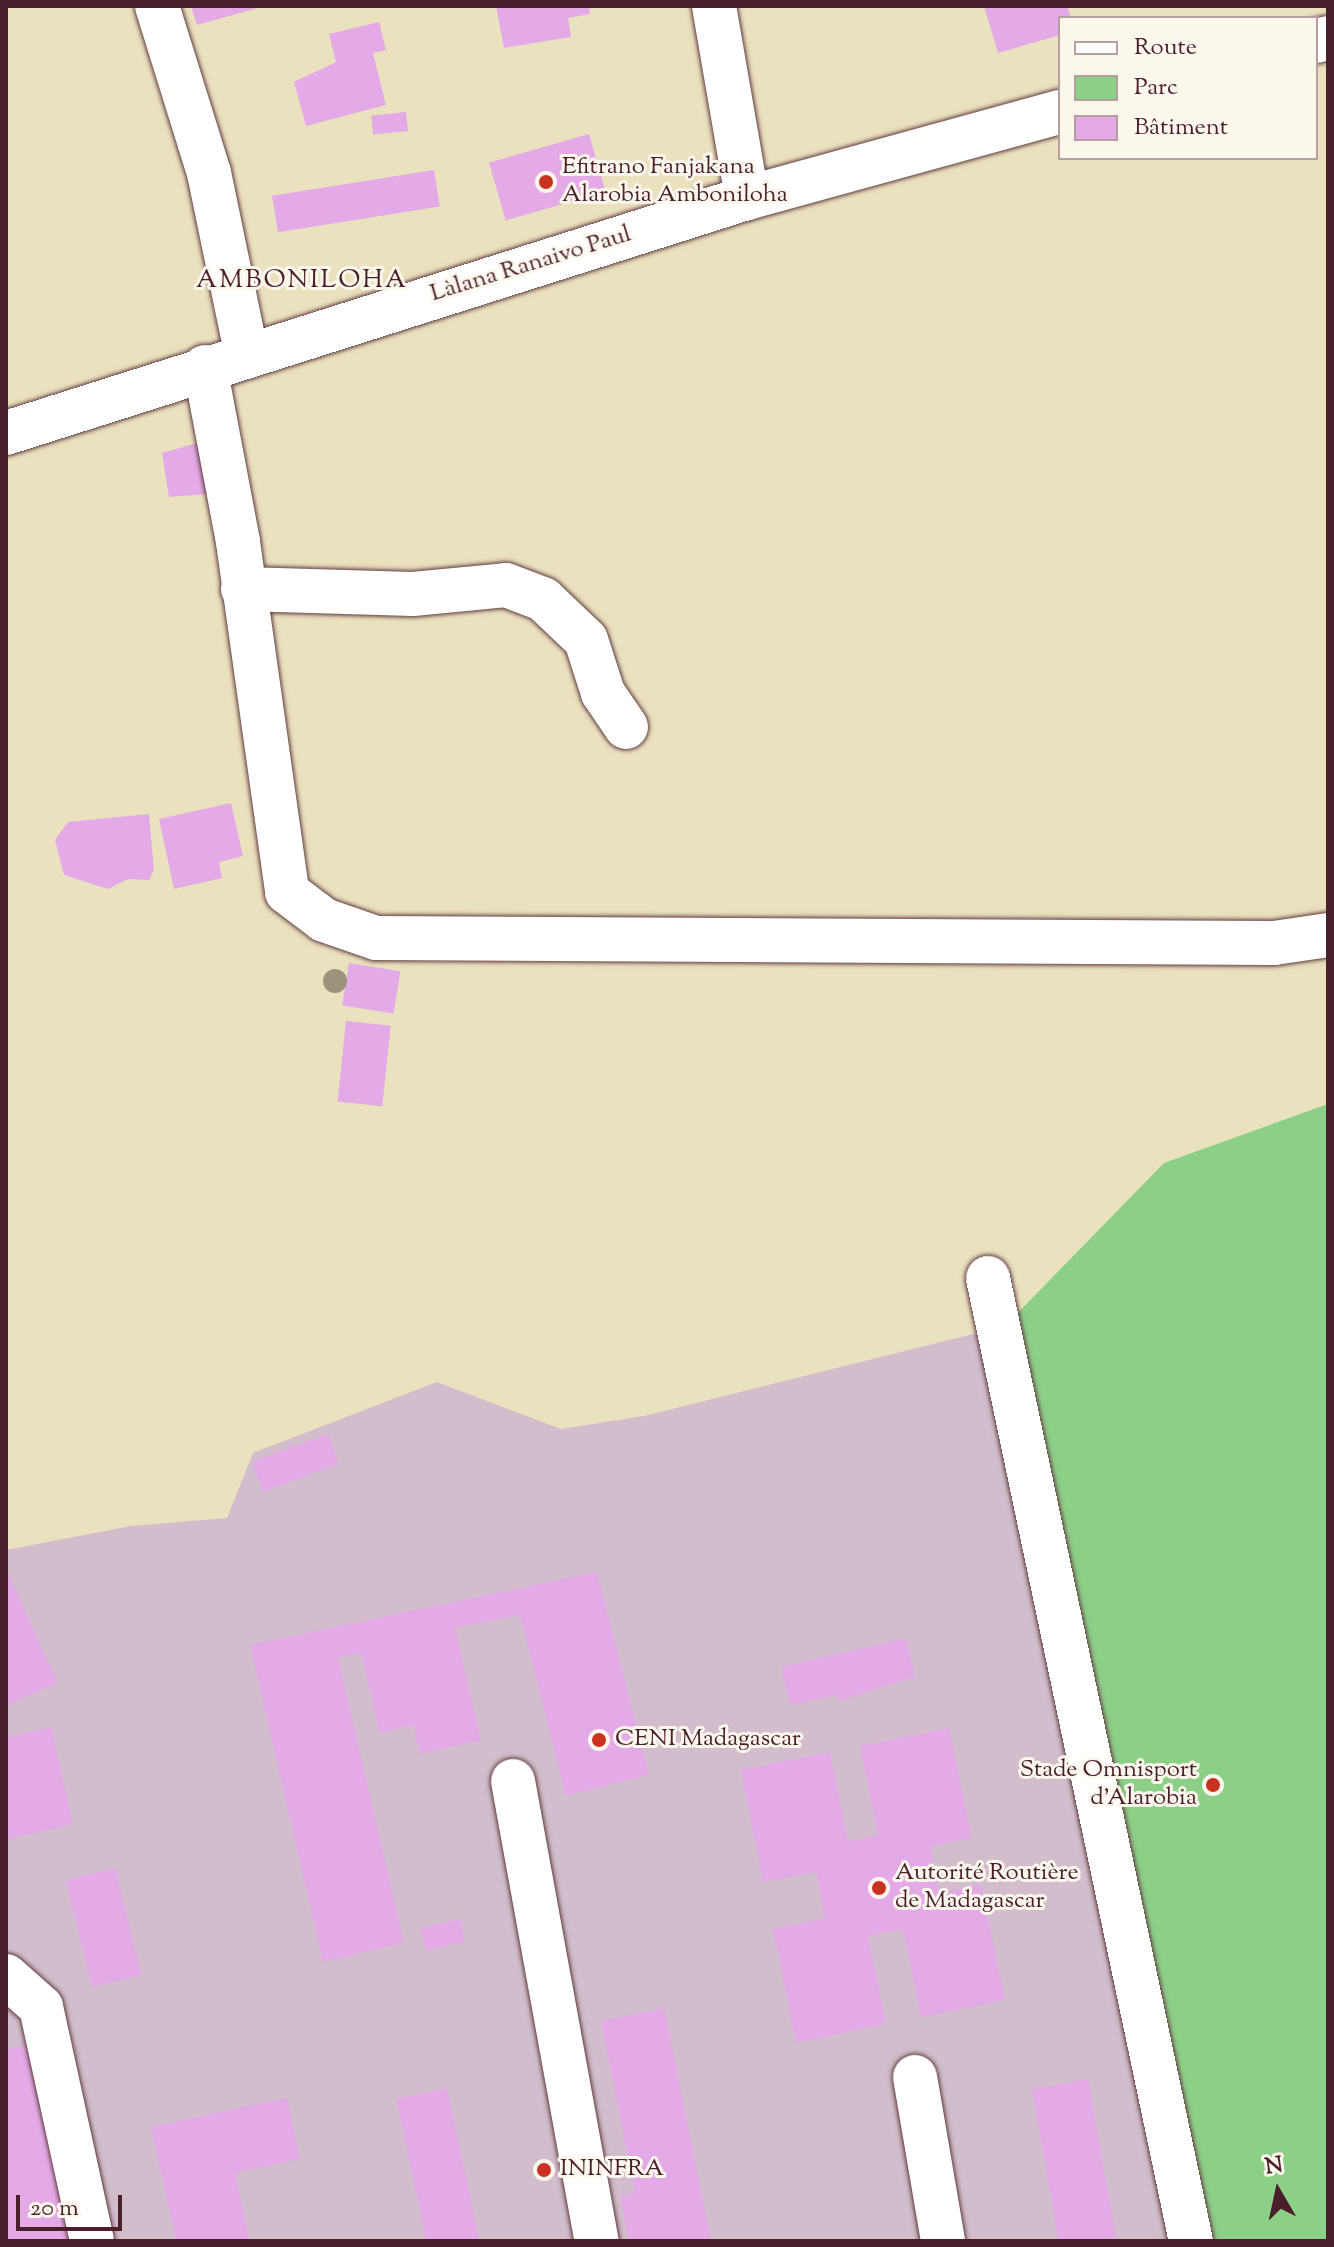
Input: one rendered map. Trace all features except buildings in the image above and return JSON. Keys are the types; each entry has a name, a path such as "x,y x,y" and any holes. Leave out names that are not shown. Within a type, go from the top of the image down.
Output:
{"street":[{"path":"157,6 209,173 246,352"},
{"path":"714,6 747,198"},
{"name":"Làlana Ranaivo Paul","path":"6,433 246,352 747,198 1058,113"},
{"path":"205,367 243,589 287,892 324,920 376,938 1274,943 1328,935"},
{"path":"243,589 413,594 506,585 543,599 586,640 603,693 626,727"},
{"path":"988,1278 1191,2241"},
{"path":"513,1781 597,2241"},
{"path":"6,1976 41,2007 92,2241"},
{"path":"915,2077 943,2241"}],"shaded area":[{"path":"985,1331 1186,2241 6,2241 6,1550 131,1526 227,1518 253,1453 437,1382 561,1429 644,1416"}],"green space":[{"name":"Stade Omnisport d'Alarobia","path":"1328,1104 1328,2241 1194,2241 1002,1329 1164,1163"}],"place":[{"name":"Efitrano Fanjakana Alarobia Amboniloha","path":"546,182"},
{"name":"CENI Madagascar","path":"599,1740"},
{"name":"Stade Omnisport d'Alarobia","path":"1213,1785"},
{"name":"Autorité Routière de Madagascar","path":"879,1888"},
{"name":"ININFRA","path":"544,2170"}],"district":[{"name":"AMBONILOHA","path":"302,281"}]}
